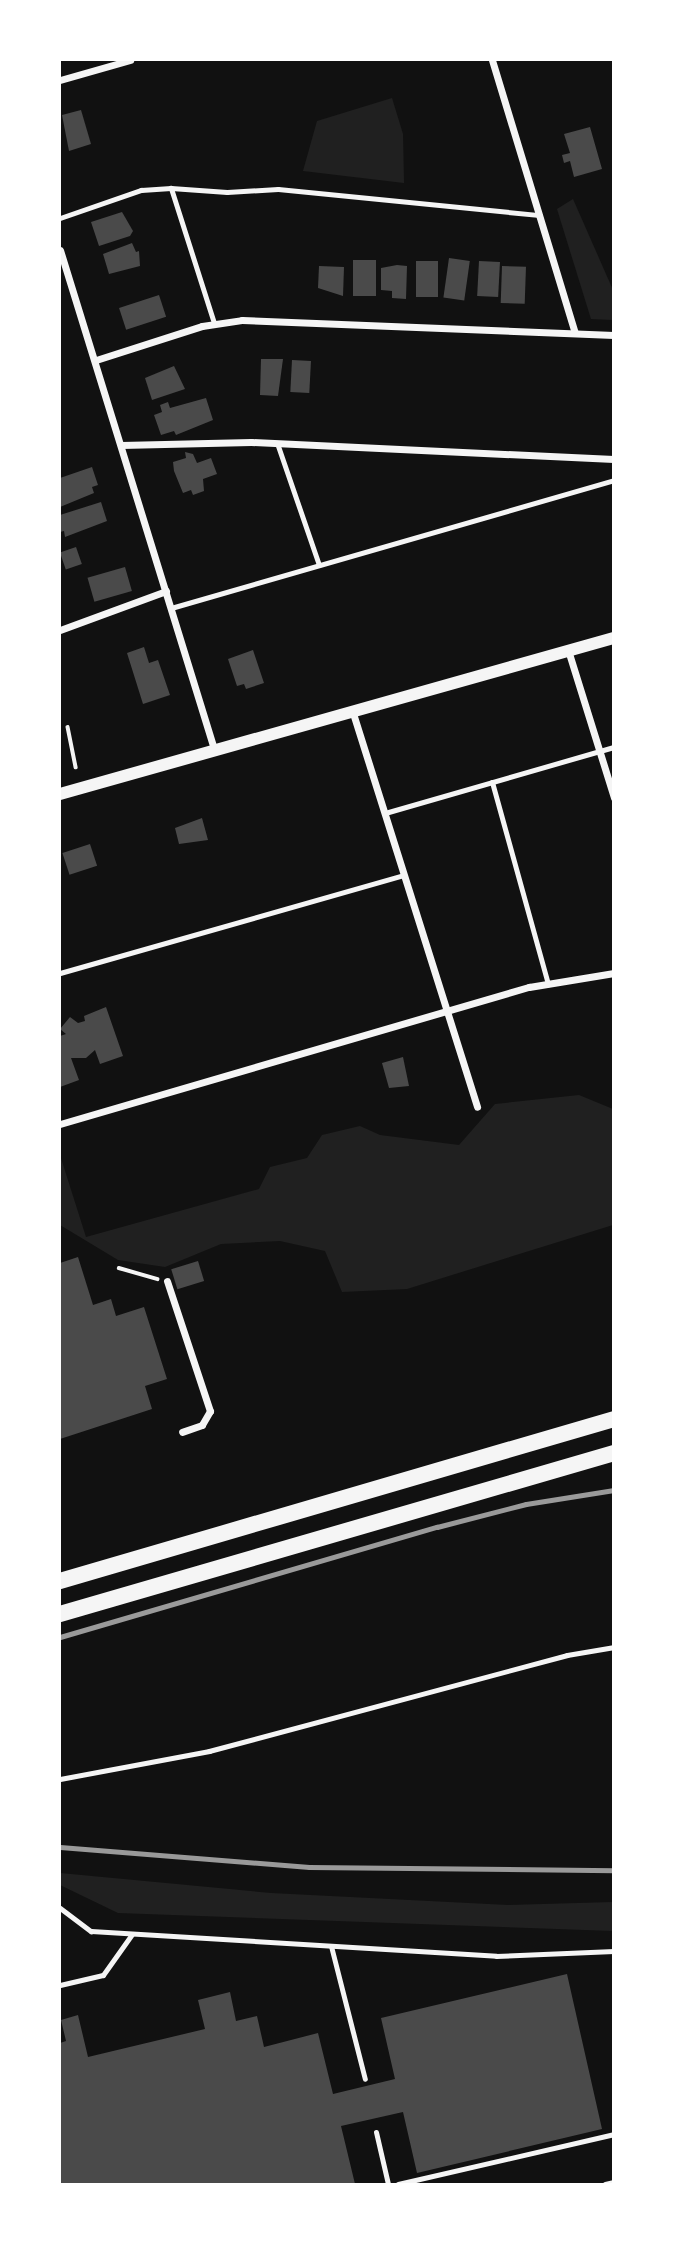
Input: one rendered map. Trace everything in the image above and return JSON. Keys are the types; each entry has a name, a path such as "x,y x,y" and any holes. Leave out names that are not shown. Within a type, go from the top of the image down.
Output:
{"main road":[{"path":"60,1581 614,1419"},
{"path":"60,1615 614,1453"}],"street":[{"path":"60,80 130,60"},
{"path":"492,60 575,333"},
{"path":"60,250 214,749"},
{"path":"96,360 214,323 242,320 614,335"},
{"path":"121,445 277,443 614,459"},
{"path":"60,630 166,591"},
{"path":"60,794 614,638"},
{"path":"568,650 614,798"},
{"path":"352,710 477,1107"},
{"path":"60,1124 446,1011 548,984 614,973"},
{"path":"167,1281 210,1411 202,1425 182,1432"}],"lane":[{"path":"172,188 214,323"},
{"path":"60,218 141,190 172,188 227,192 278,189 540,215"},
{"path":"277,443 319,565"},
{"path":"171,608 614,480"},
{"path":"384,813 614,747"},
{"path":"492,782 548,984"},
{"path":"60,972 403,875"},
{"path":"60,1779 209,1751 567,1655 614,1647"},
{"path":"60,1908 91,1931 496,1956 614,1951"},
{"path":"60,1985 103,1975 132,1934"},
{"path":"331,1946 365,2079"},
{"path":"376,2132 388,2185"},
{"path":"398,2185 614,2134"},
{"path":"605,2185 614,2182"}],"path":[{"path":"68,727 76,767"},
{"path":"119,1268 167,1281"}],"shaded area":[{"path":"392,98 403,134 404,183 303,171 317,121"},
{"path":"573,199 613,290 613,320 591,319 557,209"},
{"path":"579,1095 613,1109 613,1225 407,1289 342,1292 325,1251 280,1241 221,1244 165,1267 118,1260 60,1225 60,1155 86,1237 259,1189 270,1167 307,1158 322,1135 360,1126 380,1135 459,1145 495,1104"},
{"path":"60,1873 271,1893 508,1905 613,1902 613,1931 118,1913 60,1885"}],"building":[{"path":"81,110 91,144 69,151 62,115"},
{"path":"590,127 602,169 574,177 570,161 564,163 562,155 570,153 564,134"},
{"path":"122,212 133,231 130,236 99,246 91,222"},
{"path":"132,243 136,252 139,251 140,266 109,274 103,254"},
{"path":"449,258 470,261 464,301 443,298"},
{"path":"353,260 376,260 376,296 353,296"},
{"path":"416,261 438,261 438,297 416,297"},
{"path":"479,261 500,262 498,297 477,296"},
{"path":"319,266 344,267 343,296 318,288"},
{"path":"407,266 406,299 392,298 392,291 381,290 381,268"},
{"path":"502,266 526,267 525,304 501,303"},
{"path":"159,295 166,317 126,330 119,308"},
{"path":"261,359 283,359 278,396 260,395"},
{"path":"292,360 311,361 309,393 290,392"},
{"path":"174,366 185,389 152,400 145,378"},
{"path":"206,398 213,420 176,435 174,431 161,435 154,415 162,412 160,405 168,402 170,408"},
{"path":"185,452 193,454 197,463 211,458 217,474 203,479 204,491 193,495 191,490 183,493 174,471 173,462 186,458"},
{"path":"92,467 98,485 92,487 94,493 60,507 60,478"},
{"path":"101,502 107,521 65,537 64,531 60,532 60,515"},
{"path":"76,547 82,564 66,570 60,553"},
{"path":"125,567 132,591 94,602 88,578"},
{"path":"144,647 149,663 158,660 170,695 143,704 127,653"},
{"path":"253,650 264,683 246,689 244,684 237,686 228,659"},
{"path":"202,818 208,840 179,844 175,828"},
{"path":"90,844 97,866 70,875 62,853"},
{"path":"106,1007 123,1056 100,1064 95,1050 86,1058 71,1058 79,1080 60,1087 60,1036 66,1034 60,1029 70,1017 78,1023 85,1021 84,1016"},
{"path":"403,1057 409,1086 389,1088 382,1063"},
{"path":"78,1257 93,1305 111,1299 116,1316 144,1307 167,1379 145,1386 152,1409 60,1439 60,1263"},
{"path":"198,1261 204,1281 177,1289 171,1269"},
{"path":"567,1974 602,2129 417,2173 403,2112 341,2126 355,2184 60,2184 60,2043 66,2041 61,2020 78,2015 88,2057 205,2029 198,2000 230,1992 236,2021 257,2016 264,2047 318,2033 333,2094 395,2079 381,2018"}],"railway":[{"path":"60,1637 437,1527 526,1504 614,1490"},
{"path":"60,1847 309,1867 614,1870"}]}
